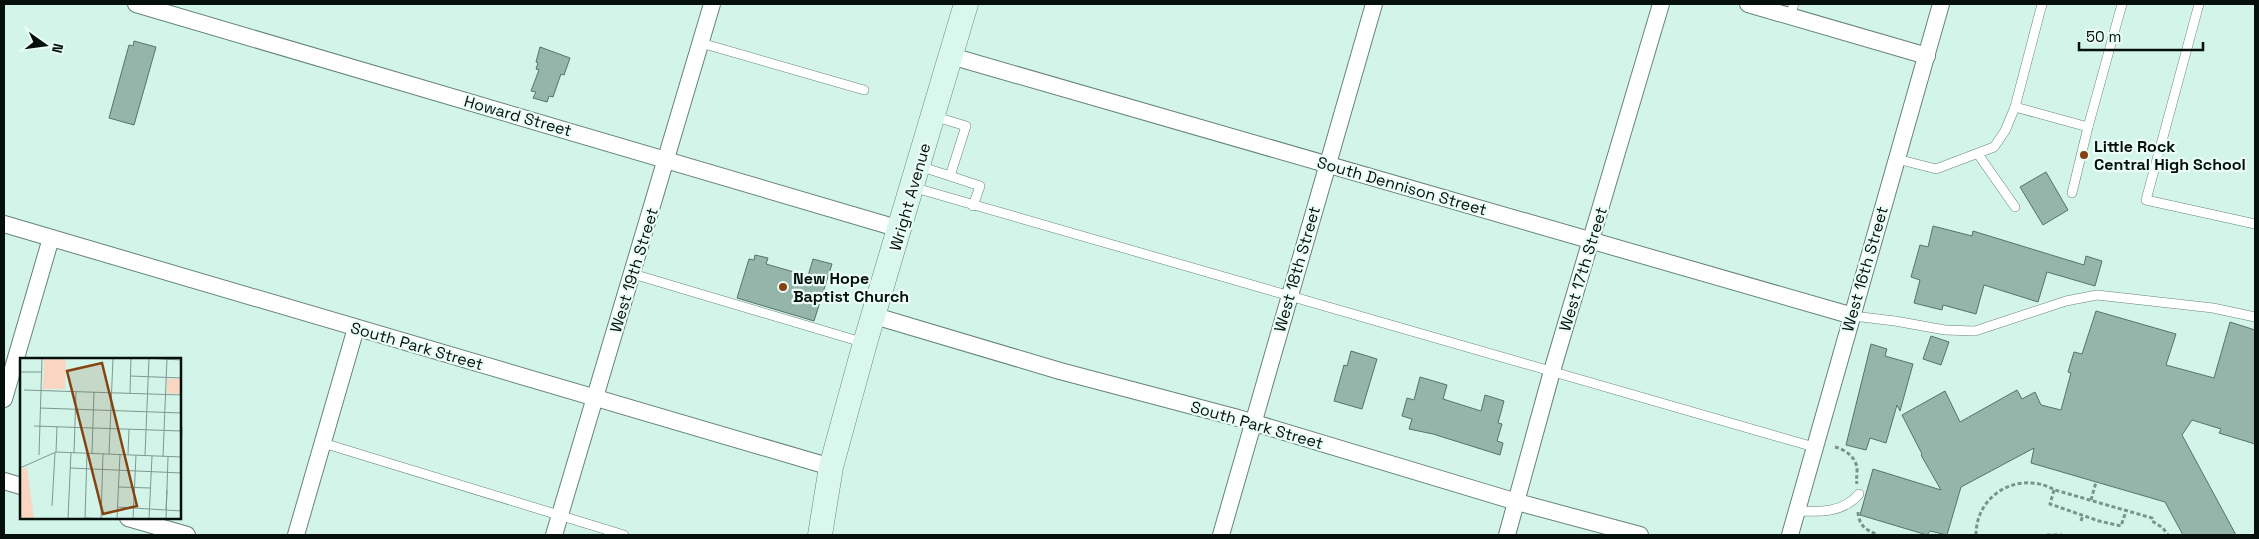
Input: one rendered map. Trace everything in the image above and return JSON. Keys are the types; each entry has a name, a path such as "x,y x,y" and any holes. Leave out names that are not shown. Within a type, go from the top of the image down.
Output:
{"main road":[{"name":"Wright Avenue","path":"820,535 831,467 865,343 875,316 966,4"}],"street":[{"name":"Howard Street","path":"136,4 900,229"},
{"name":"West 19th Street","path":"554,535 712,4"},
{"name":"West 18th Street","path":"1221,535 1374,4"},
{"name":"West 17th Street","path":"1508,535 1552,371 1661,4"},
{"path":"1748,4 1792,10 1927,56"},
{"name":"West 16th Street","path":"1790,535 1941,4"},
{"name":"South Dennison Street","path":"951,56 1853,316"},
{"name":"South Park Street","path":"4,224 831,467"},
{"path":"4,399 51,238"},
{"name":"South Park Street","path":"875,316 1060,371 1253,423 1517,502 1640,535"},
{"path":"296,535 356,328"},
{"path":"4,481 20,486"},
{"path":"131,519 187,535"}],"lane":[{"path":"1897,159 1936,169 1994,147 2005,131 2015,107 2042,4"},
{"path":"2072,193 2122,4"},
{"path":"2199,4 2146,200 2255,224"},
{"path":"701,43 864,90"},
{"path":"2015,107 2088,127"},
{"path":"933,116 966,126 950,176"},
{"path":"1978,154 2015,207"},
{"path":"916,177 950,176 980,186 973,206"},
{"path":"916,177 973,206 1289,298 1552,371 1814,448"},
{"path":"633,274 865,343"},
{"path":"1853,316 1895,320 1945,330 1975,331 2066,301 2097,295 2213,308 2255,317"},
{"path":"323,443 624,535"},
{"path":"1797,511 1830,511 1850,503 1857,496"}],"path":[{"path":"1835,447 1848,452 1857,468 1856,482 1861,490 1857,496 1859,501 1857,514 1860,524 1866,530 1878,535"},
{"path":"1975,535 1985,504 1993,495 2002,489 2023,482 2032,482 2152,518 2152,521 2163,528 2168,535"},
{"path":"2091,500 2096,482"},
{"path":"2054,490 2050,504 2121,526 2126,511"},
{"path":"2082,521 2083,514"},
{"path":"2047,535 2062,535"}],"building":[{"path":"134,41 156,47 134,125 109,118 129,45 133,46"},
{"path":"540,47 570,58 564,75 561,74 553,97 549,96 547,102 533,98 536,92 531,91 539,70 536,69 538,63 536,62"},
{"path":"2046,172 2068,210 2043,225 2020,187"},
{"path":"1933,226 1972,236 1973,231 2084,265 2086,256 2102,261 2095,286 2047,272 2038,302 1984,285 1976,314 1943,305 1942,310 1914,303 1920,280 1911,277 1920,245 1928,247"},
{"name":"New Hope Baptist Church","path":"755,255 768,258 766,264 808,276 813,259 832,264 814,321 737,298 749,259 754,260"},
{"path":"2096,311 2176,334 2166,365 2214,378 2230,322 2255,330 2255,444 2219,433 2221,429 2192,420 2182,435 2236,535 2183,535 2165,502 2031,463 2034,448 1961,487 1947,535 1930,531 1927,535 1860,515 1873,469 1941,490 1921,455 1902,415 1945,391 1960,422 2017,390 2022,399 2035,392 2041,405 2061,410 2071,373 2068,372 2074,352 2082,354"},
{"path":"1931,336 1949,342 1941,365 1923,359"},
{"path":"1871,344 1887,349 1885,356 1913,364 1900,411 1897,405 1886,443 1870,438 1866,450 1846,445"},
{"path":"1351,351 1377,359 1362,409 1334,401 1344,365 1347,366"},
{"path":"1420,377 1447,385 1443,399 1481,411 1485,395 1504,401 1498,423 1502,424 1497,441 1503,443 1500,455 1433,434 1409,429 1412,419 1402,416 1407,398 1414,400"}],"place":[{"name":"Little Rock Central High School","path":"2084,155"},
{"name":"New Hope Baptist Church","path":"783,287"}]}
